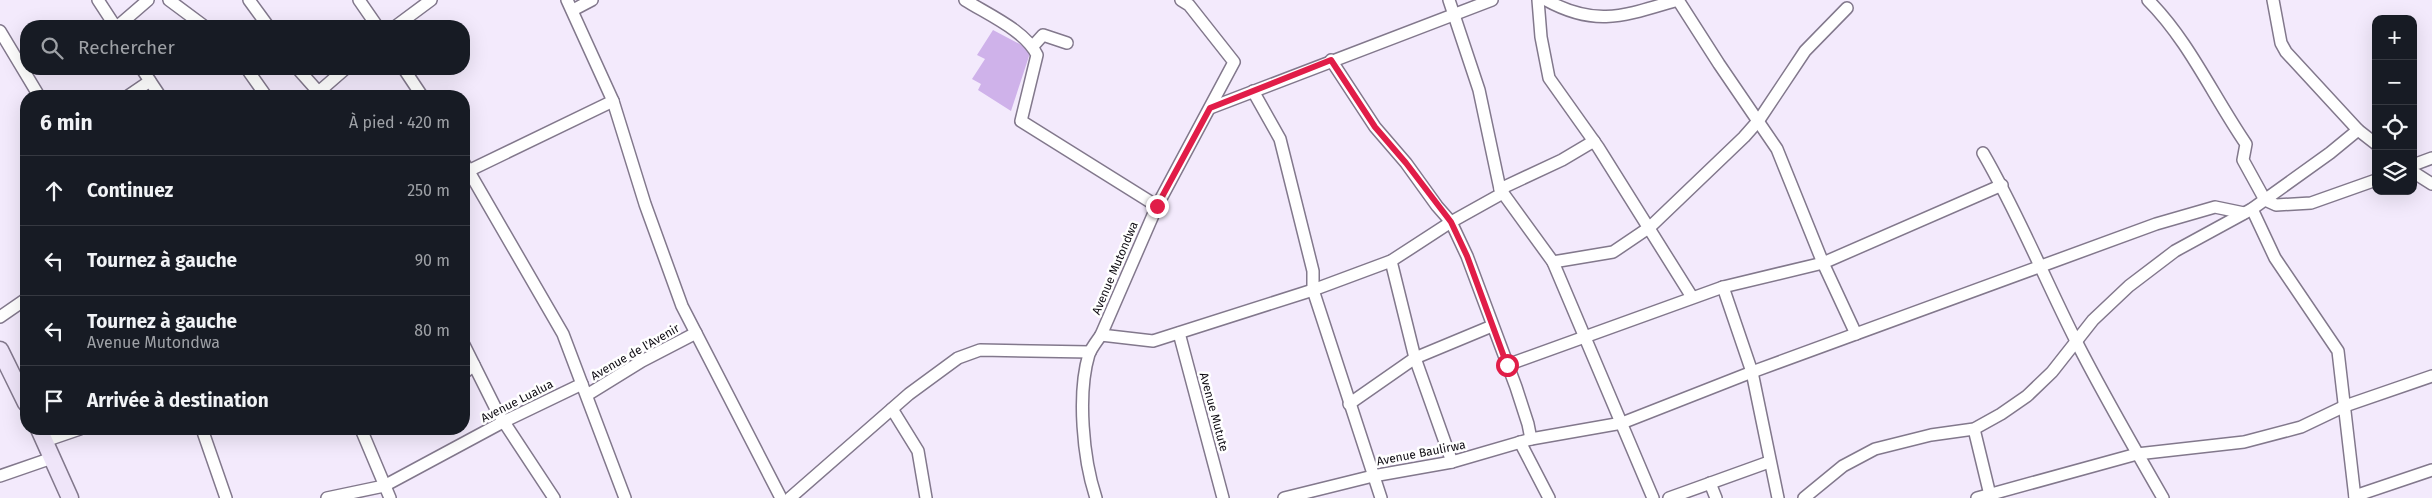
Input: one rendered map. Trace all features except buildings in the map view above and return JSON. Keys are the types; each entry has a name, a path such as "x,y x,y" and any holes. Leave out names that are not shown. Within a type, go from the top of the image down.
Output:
{"main road":[{"path":"0,350 20,391"},
{"path":"42,435 70,498"}],"street":[{"path":"98,0 112,20"},
{"path":"123,20 148,0"},
{"path":"169,0 196,20"},
{"path":"249,0 264,20"},
{"path":"359,0 373,20"},
{"path":"404,20 430,0"},
{"path":"566,0 573,10 613,101 645,204 682,306 781,498"},
{"path":"573,10 592,0"},
{"path":"965,0 1024,37 1033,46 1037,55 1021,121 1157,206"},
{"name":"Avenue Mutondwa","path":"1096,498 1087,460 1082,387 1090,352 1101,335 1157,206 1234,62 1189,5 1181,0"},
{"path":"1449,0 1479,90 1502,191 1553,262 1653,498"},
{"path":"1210,108 1331,60 1492,0"},
{"path":"1538,0 1541,37 1549,78 1594,141 1650,227 1692,297"},
{"path":"1546,0 1566,11 1600,18 1615,18 1678,0 1718,64 1759,120 1777,149 1823,263 1856,334"},
{"path":"2148,0 2164,16 2246,144 2243,160 2265,200 2276,205 2312,203 2372,181"},
{"path":"2273,0 2281,43 2286,52 2358,130 2372,141"},
{"path":"1553,262 1613,252 1650,227 1744,137 1759,120 1805,51 1847,8"},
{"path":"0,31 20,64"},
{"path":"1033,46 1043,35 1067,43"},
{"path":"1331,60 1375,127 1406,163 1451,222 1467,256 1528,424 1525,440 1549,498"},
{"path":"26,75 35,90"},
{"path":"146,75 156,90"},
{"path":"252,75 262,90"},
{"path":"303,75 314,90"},
{"path":"323,90 339,75"},
{"path":"408,75 418,90"},
{"path":"137,90 150,81"},
{"path":"1254,91 1280,139 1313,271 1313,290 1381,498"},
{"path":"470,167 613,101"},
{"path":"1804,498 1843,466 1875,449 1931,435 1974,430 2027,396 2052,372 2076,340 2129,286 2170,254 2265,200 2330,153 2358,130"},
{"path":"1101,335 1153,341 1313,290 1391,261 1502,191 1594,141"},
{"path":"1983,153 2043,266 2076,340 2137,454 2163,498"},
{"path":"2417,163 2432,158"},
{"path":"2417,175 2432,184"},
{"path":"470,177 563,334 625,498"},
{"path":"1507,365 1724,286 1823,263 2002,186"},
{"name":"Avenue Baulirwa","path":"1284,498 1321,494 1373,476 1452,462 1525,440 1622,423 1752,372 2156,224 2218,206 2248,211"},
{"path":"2248,211 2275,258 2335,344 2341,364 2355,497 2432,470"},
{"path":"1391,261 1415,358 1452,462"},
{"path":"1724,286 1752,372 1769,462 1778,498"},
{"path":"0,317 20,303"},
{"path":"1349,404 1415,358 1492,326"},
{"name":"Avenue de l'Avenir","path":"587,395 642,361 696,333"},
{"name":"Avenue Mutute","path":"1180,333 1223,498"},
{"path":"790,498 918,386 958,358 980,350 1090,352"},
{"path":"470,357 504,422 554,498"},
{"path":"470,368 474,365"},
{"path":"1977,498 2137,454 2244,442 2302,427 2345,406 2432,376"},
{"name":"Avenue Lualua","path":"327,498 384,486 504,422 582,384"},
{"path":"892,409 918,451 926,498"},
{"path":"1974,430 1990,494"},
{"path":"204,435 226,498"},
{"path":"363,435 390,498"},
{"path":"0,476 52,458"},
{"path":"1669,498 1769,462"},
{"path":"1710,483 1716,498"},
{"path":"2005,498 2012,488"}],"shaded area":[{"path":"993,30 1031,50 1011,111 978,90 981,84 972,79 985,59 977,55"}],"route":[{"path":"1157,206 1210,108 1331,60 1375,127 1406,163 1451,222 1467,256 1507,365"}]}
